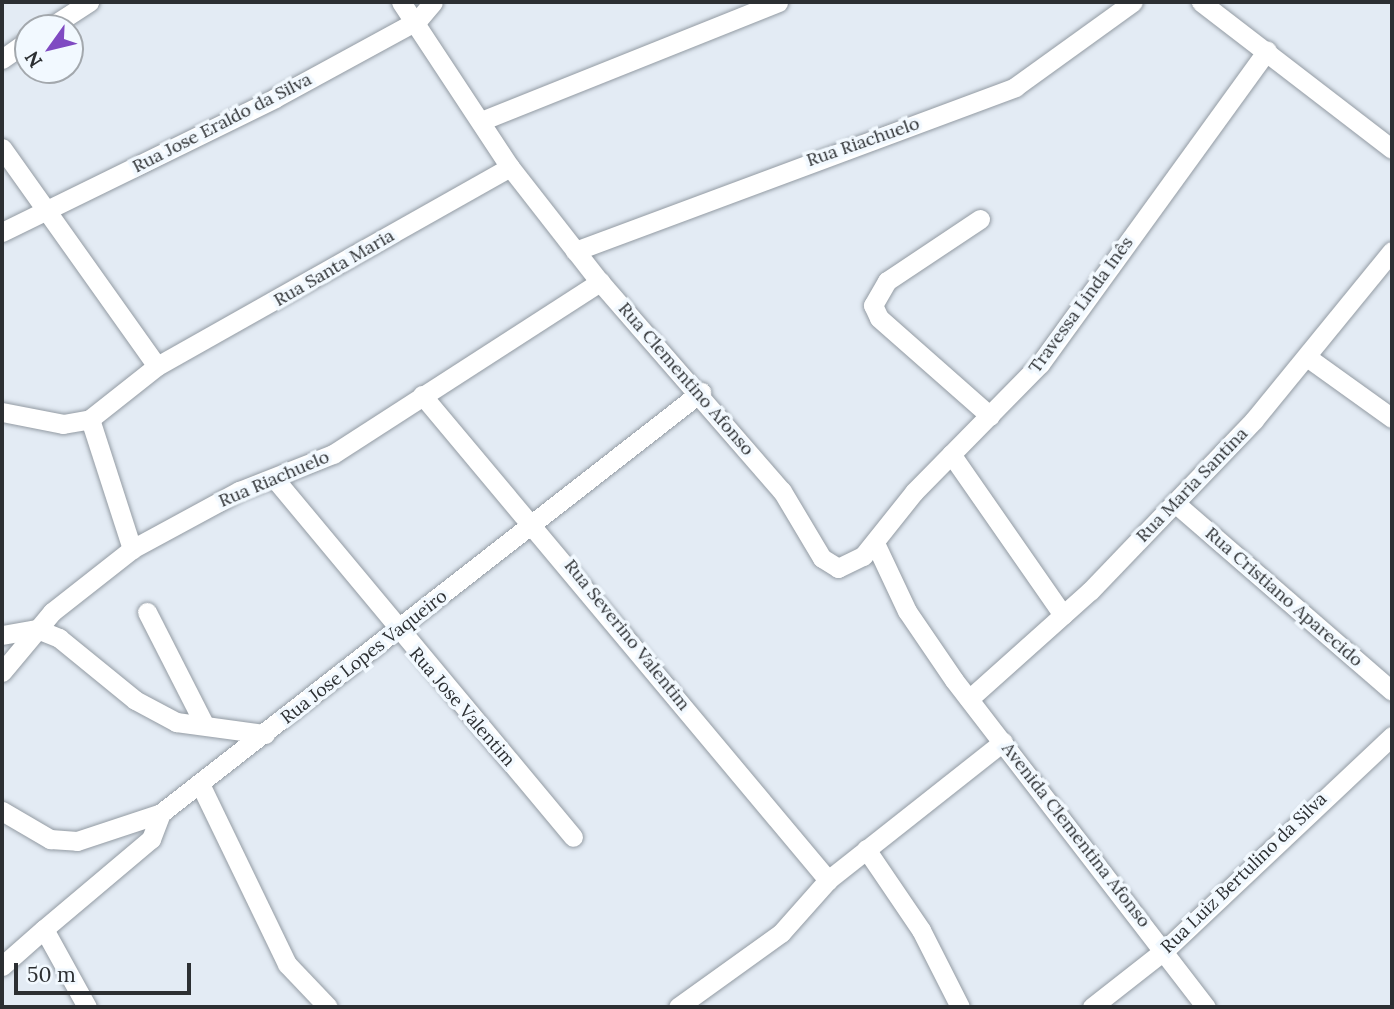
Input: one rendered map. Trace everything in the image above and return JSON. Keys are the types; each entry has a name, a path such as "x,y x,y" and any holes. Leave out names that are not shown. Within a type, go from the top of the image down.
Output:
{"street":[{"path":"71,14 89,2"},
{"name":"Rua Clementino Afonso","path":"401,2 418,20 510,167 600,282 701,392 782,491 827,564 844,567 875,543"},
{"name":"Rua Jose Eraldo da Silva","path":"2,232 48,211 418,20 433,2"},
{"path":"481,121 778,2"},
{"name":"Rua Riachuelo","path":"575,251 1014,86 1133,2"},
{"path":"1201,2 1267,50 1392,149"},
{"name":"Travessa Linda Inês","path":"875,543 951,454 1040,364 1267,50"},
{"path":"2,148 157,366"},
{"name":"Rua Santa Maria","path":"90,419 157,366 510,167"},
{"path":"979,219 887,281 873,305 879,318 990,416"},
{"name":"Rua Maria Santina","path":"969,699 1063,615 1175,503 1307,357 1392,251"},
{"name":"Rua Riachuelo","path":"2,672 37,629 132,549 274,478 334,454 600,282"},
{"path":"1307,357 1392,418"},
{"name":"Rua Jose Lopes Vaqueiro","path":"2,811 50,839 77,841 161,813 397,632 701,392"},
{"name":"Rua Severino Valentim","path":"422,395 535,523 828,880"},
{"path":"2,412 63,424 90,419 132,549"},
{"path":"951,454 1063,615"},
{"name":"Rua Jose Valentim","path":"274,478 397,632 573,837"},
{"name":"Rua Cristiano Aparecido","path":"1175,503 1392,691"},
{"path":"875,543 907,611 969,699"},
{"path":"147,612 204,724"},
{"path":"2,635 37,629 96,664 154,713 265,734"},
{"name":"Avenida Clementina Afonso","path":"969,699 1166,948 1206,1007"},
{"name":"Rua Luiz Bertulino da Silva","path":"1092,1007 1166,948 1392,736"},
{"path":"678,1007 781,933 828,880 1003,742"},
{"path":"200,784 287,964 328,1007"},
{"path":"2,966 150,839 161,813"},
{"path":"866,849 921,930 960,1007"},
{"path":"44,929 87,1007"}]}
